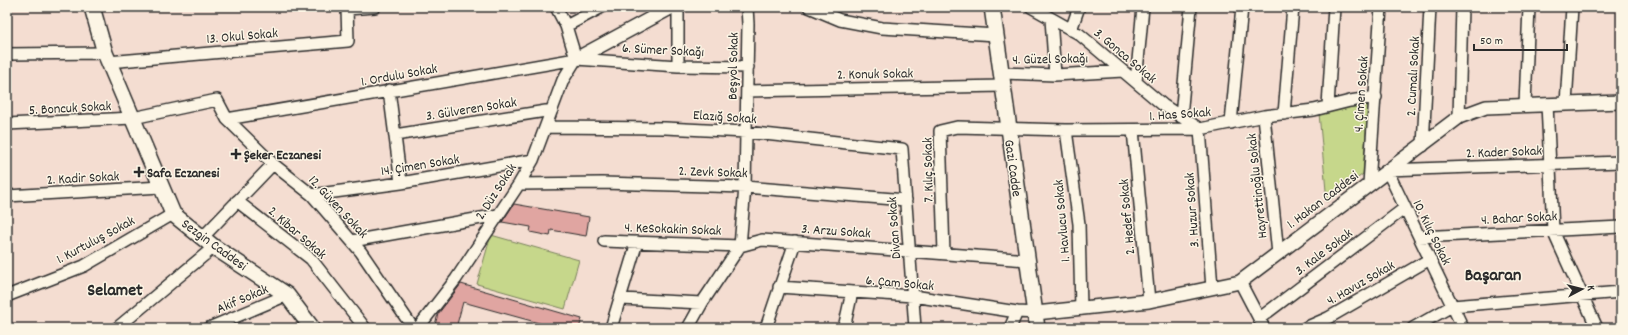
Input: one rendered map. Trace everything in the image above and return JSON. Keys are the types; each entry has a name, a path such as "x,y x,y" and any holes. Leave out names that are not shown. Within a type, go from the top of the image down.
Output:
{"main road":[{"name":"Sezgin Caddesi","path":"92,7 106,57 173,214 208,242 287,295 312,328"},
{"name":"Gazi Cadde","path":"992,7 1036,321"}],"street":[{"path":"347,8 376,7"},
{"path":"556,7 566,26 576,59 672,7"},
{"path":"566,26 602,7"},
{"path":"678,7 678,66"},
{"name":"Beşyol Sokak","path":"740,246 745,187 748,67 747,7"},
{"path":"809,7 840,20 882,28 996,35"},
{"name":"3. Gonca Sokak","path":"1031,7 1071,30 1163,105 1200,129"},
{"path":"1071,30 1079,7"},
{"path":"1136,82 1143,7"},
{"path":"1181,117 1191,7"},
{"path":"1231,123 1242,7"},
{"path":"1284,114 1292,7"},
{"path":"1328,106 1334,7"},
{"name":"4. Çimen Sokak","path":"1369,184 1381,7"},
{"name":"2. Cumalı Sokak","path":"1423,146 1430,7"},
{"path":"1459,117 1462,7"},
{"path":"1525,105 1529,7"},
{"path":"1566,104 1572,7"},
{"name":"13. Okul Sokak","path":"106,57 348,41 347,8"},
{"path":"1051,19 1055,75"},
{"path":"7,54 106,57"},
{"name":"6. Sümer Sokağı","path":"576,59 678,66 748,67"},
{"name":"1. Ordulu Sokak","path":"227,119 576,59"},
{"name":"2. Düz Sokak","path":"418,328 456,279 519,184 533,160 564,80 576,59"},
{"name":"4. Güzel Sokağı","path":"1002,80 1123,71"},
{"name":"2. Konuk Sokak","path":"747,91 1002,80"},
{"path":"389,90 401,183"},
{"name":"1. Has Sokak","path":"1008,129 1200,129 1264,116 1284,114 1376,97"},
{"name":"5. Boncuk Sokak","path":"7,124 133,118 217,100 227,119"},
{"name":"1. Hakan Caddesi","path":"1036,321 1081,309 1148,301 1240,282 1387,170 1423,146 1459,117 1486,107 1621,102"},
{"path":"1547,104 1549,165 1554,231 1596,328"},
{"name":"3. Gülveren Sokak","path":"395,135 552,110"},
{"name":"Hayrettinoğlu Sokak","path":"1264,116 1278,254"},
{"name":"12. Güven Sokak","path":"227,119 273,164 312,195 361,252 413,328"},
{"name":"Elazığ Sokak","path":"546,127 665,128 746,132 902,149"},
{"name":"7. Kılıç Sokak","path":"944,253 940,131 957,127 1008,129"},
{"name":"3. Huzur Sokak","path":"1200,129 1212,288"},
{"name":"1. Havlucu Sokak","path":"1066,130 1078,224 1081,309"},
{"name":"2. Hedef Sokak","path":"1132,130 1148,301"},
{"name":"Divan Sokak","path":"902,149 915,328"},
{"name":"14. Çimen Sokak","path":"312,195 401,183 533,160"},
{"name":"2. Kader Sokak","path":"1387,170 1621,162"},
{"path":"117,328 208,242 237,200 273,164"},
{"name":"10. Kılıç Sokak","path":"1387,170 1463,328"},
{"name":"2. Zevk Sokak","path":"519,184 602,183 745,187 906,200"},
{"name":"2. Kadir Sokak","path":"7,196 161,188"},
{"name":"2. Kibar Sokak","path":"237,200 311,259 365,328"},
{"name":"3. Kale Sokak","path":"1262,323 1405,208"},
{"name":"1. Kurtuluş Sokak","path":"7,296 84,266 173,214"},
{"path":"352,241 498,215"},
{"name":"4. Bahar Sokak","path":"1419,237 1621,227"},
{"name":"3. Arzu Sokak","path":"740,246 762,240 1028,260"},
{"name":"4. KeSokakin Sokak","path":"604,242 740,246"},
{"path":"611,328 637,242"},
{"path":"766,328 795,242"},
{"path":"688,328 702,303 740,246"},
{"name":"4. Havuz Sokak","path":"1305,328 1328,318 1430,260"},
{"path":"1240,282 1262,323"},
{"name":"6. Çam Sokak","path":"779,288 913,296 1017,312 1036,321"},
{"path":"844,328 852,292"},
{"path":"1413,328 1452,306 1621,292"},
{"name":"Akif Sokak","path":"208,328 287,295"},
{"path":"620,299 702,303"},
{"path":"1010,328 1017,312"}],"green space":[{"path":"1368,104 1363,174 1327,202 1319,113"},
{"path":"491,235 579,260 565,309 477,284"}],"building":[{"path":"514,204 589,217 586,236 551,230 550,236 530,232 531,227 502,222"},
{"path":"461,284 582,319 579,328 557,328 463,302 456,328 434,328 438,314"}],"place":[{"name":"Şeker Eczanesi","path":"236,154"},
{"name":"Safa Eczanesi","path":"139,172"}],"district":[{"name":"Başaran","path":"1493,274"},
{"name":"Selamet","path":"115,289"}]}
